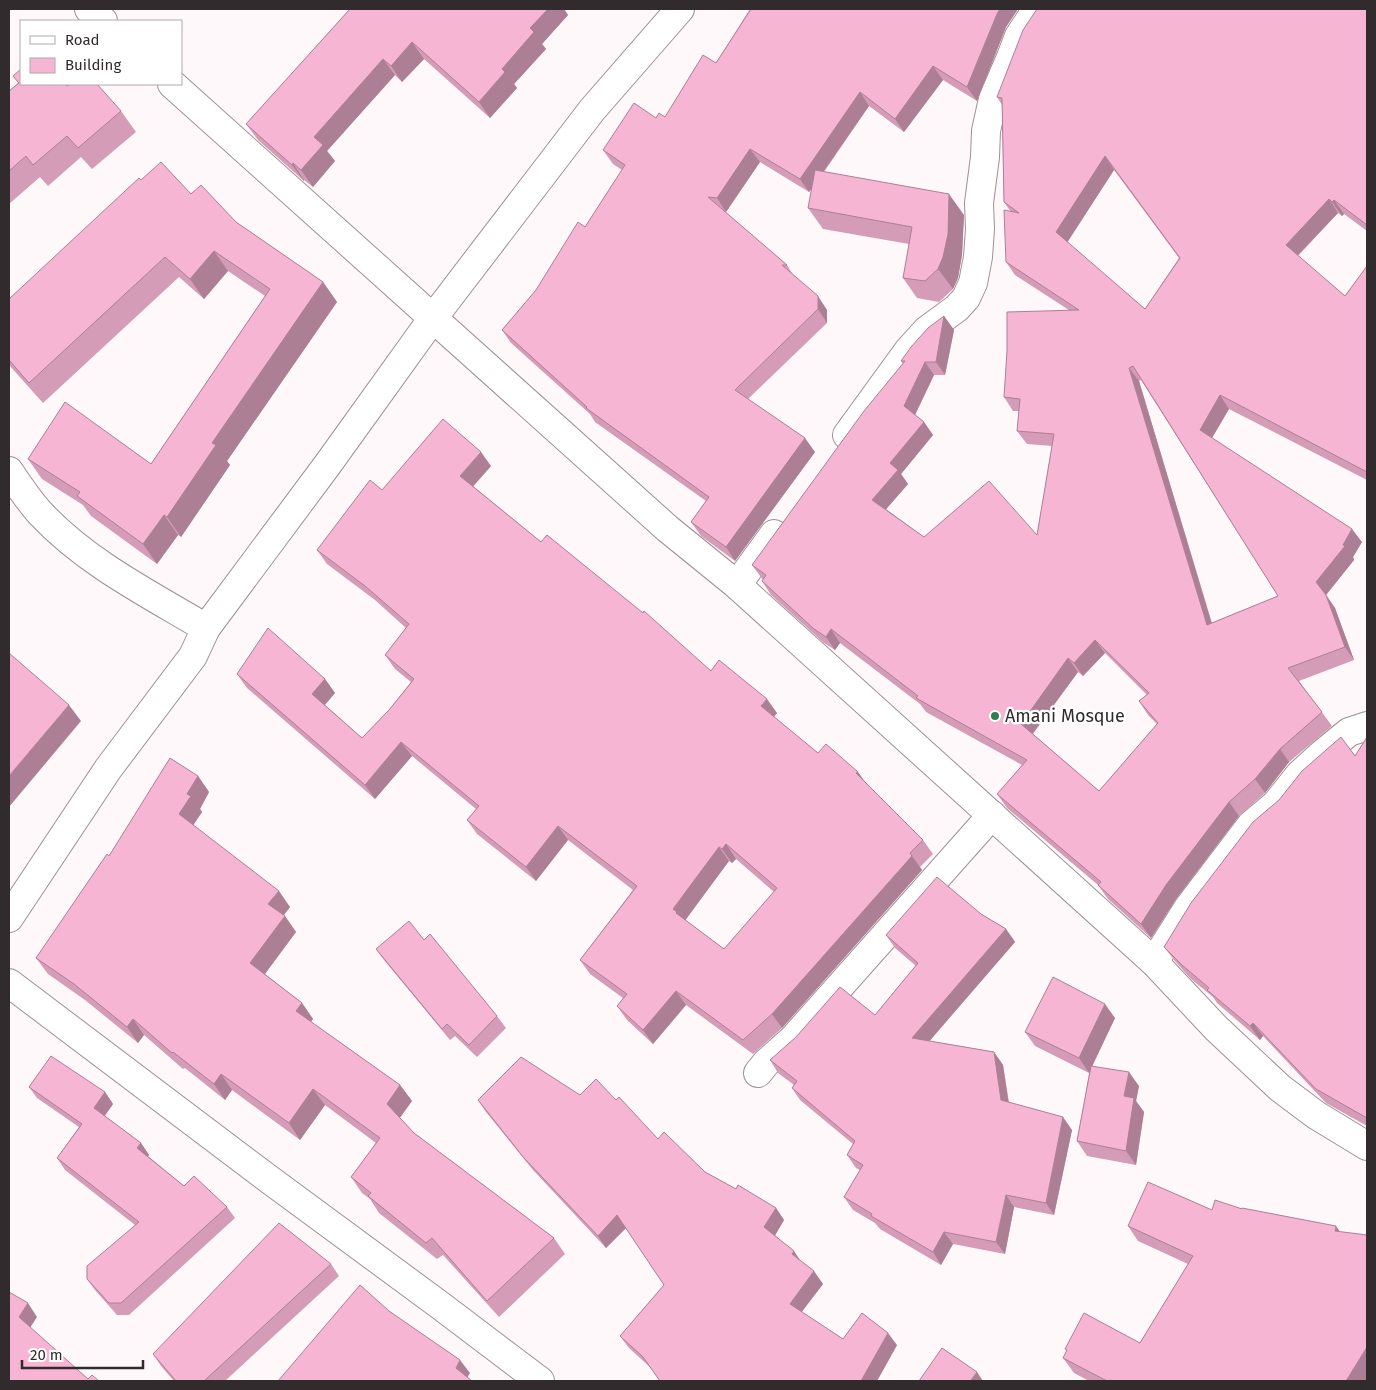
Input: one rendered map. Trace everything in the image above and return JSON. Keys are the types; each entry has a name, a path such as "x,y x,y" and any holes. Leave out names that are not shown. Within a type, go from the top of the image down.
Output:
{"street":[{"path":"89,9 102,20"},
{"path":"9,918 108,769 193,656 206,628 328,464 433,318 592,110 680,9"},
{"path":"835,452 908,350 928,330 957,308 966,298 972,283 978,257 979,203 985,157 986,131 993,99 1018,36 1037,9"},
{"path":"173,85 668,529 737,585 992,814 1154,962 1216,1028 1280,1088 1316,1115 1367,1146"},
{"path":"9,471 41,514 73,543 115,574 206,628"},
{"path":"737,585 789,515"},
{"path":"1154,962 1188,908 1209,883 1251,825 1276,804 1300,774 1322,754 1350,732 1367,726"},
{"path":"758,1073 766,1063 793,1039 992,814"},
{"path":"9,983 540,1381"}],"building":[{"path":"350,9 548,9 530,28 534,32 502,69 505,72 479,102 412,42 391,66 383,59 314,137 323,145 301,170 293,163 292,165 246,124"},
{"path":"751,9 1000,9 967,87 933,66 895,119 860,92 800,179 750,149 717,198 708,197 787,265 782,265 818,296 818,309 735,390 805,438 726,547 691,522 709,497 586,408 502,330 536,290 578,222 585,227 625,165 603,150 634,103 656,118 659,113 665,117 703,55 716,63"},
{"path":"1037,9 1367,9 1367,225 1334,200 1332,202 1329,199 1286,245 1345,296 1367,266 1367,472 1220,395 1200,430 1352,529 1343,545 1345,546 1316,582 1326,595 1345,647 1288,668 1322,712 1280,749 1255,779 1229,802 1166,885 1141,924 1098,885 1101,882 997,794 1027,760 916,698 918,696 831,629 826,637 814,629 762,581 766,575 752,565 864,411 905,361 901,361 911,347 928,328 944,316 936,362 925,362 904,406 924,422 890,463 898,470 872,500 924,537 989,481 1037,535 1054,434 1017,431 1020,399 1004,397 1007,312 1079,310 1006,262 1004,210 1019,213 1004,202 1002,98 997,97 1023,30","holes":["1105,156 1180,258 1145,309 1056,232","1133,366 1278,596 1207,625 1129,368","1095,640 1149,693 1139,701 1158,723 1099,791 1021,724 1068,658 1074,663"]},
{"path":"20,70 20,85 98,85 121,111 78,148 67,136 33,165 26,156 9,171 9,91 19,83 13,76"},
{"path":"161,162 191,194 201,185 236,222 323,282 212,443 216,445 167,517 164,515 143,544 77,496 80,492 28,459 65,402 151,464 270,289 214,251 190,279 165,257 29,383 9,360 9,299 139,178 141,180"},
{"path":"815,170 949,194 948,234 943,257 938,269 925,281 903,278 912,227 808,208"},
{"path":"443,419 481,452 460,476 541,542 547,535 643,613 644,611 711,671 719,660 767,699 761,706 818,753 826,744 858,772 856,773 923,840 910,853 912,856 772,1014 743,1040 676,991 643,1030 617,1006 627,994 580,960 637,886 558,826 526,867 467,820 479,806 401,742 365,785 237,674 268,628 325,679 312,694 362,738 389,710 414,679 385,655 409,624 365,586 317,550 370,480 382,490","holes":["726,844 777,888 724,949 673,909 719,847 722,849"]},
{"path":"9,653 69,705 9,776"},
{"path":"1341,737 1355,756 1367,737 1367,1118 1316,1089 1253,1023 1250,1026 1207,990 1209,988 1164,947 1191,903 1253,822 1279,800 1302,771"},
{"path":"170,758 198,776 187,794 191,796 179,814 279,891 268,904 285,916 250,963 302,1003 296,1011 400,1085 387,1104 414,1133 554,1238 487,1301 432,1238 426,1243 368,1196 371,1193 351,1177 380,1138 313,1089 289,1123 221,1074 214,1084 172,1053 133,1019 127,1027 74,984 36,958 107,854 109,856"},
{"path":"937,877 981,914 1006,929 912,1038 994,1052 1001,1100 1063,1117 1046,1203 1006,1195 996,1242 944,1232 933,1252 871,1216 872,1214 844,1197 863,1165 847,1155 855,1141 792,1088 797,1081 770,1060 796,1037 840,987 875,1015 918,963 886,935"},
{"path":"409,921 424,940 430,934 497,1016 469,1045 447,1024 442,1029 376,949"},
{"path":"1053,977 1105,1004 1079,1058 1025,1032"},
{"path":"51,1056 105,1092 94,1108 141,1143 137,1148 184,1186 194,1176 227,1207 121,1303 109,1303 87,1279 87,1266 139,1222 57,1158 82,1124 29,1087"},
{"path":"521,1057 580,1095 596,1079 616,1100 619,1097 658,1139 664,1132 705,1172 736,1189 738,1185 776,1208 764,1227 794,1251 792,1254 814,1271 790,1304 843,1339 862,1313 888,1333 861,1381 660,1381 643,1357 620,1336 664,1285 617,1215 598,1236 524,1158 478,1100"},
{"path":"1091,1066 1129,1072 1124,1096 1134,1098 1126,1151 1077,1141"},
{"path":"1148,1182 1212,1210 1215,1200 1242,1209 1336,1226 1335,1231 1367,1235 1367,1347 1346,1381 1107,1381 1063,1358 1067,1350 1065,1349 1084,1313 1140,1343 1193,1256 1128,1226"},
{"path":"279,1223 331,1264 204,1381 176,1381 153,1354"},
{"path":"360,1285 389,1311 460,1360 456,1368 472,1381 278,1381"},
{"path":"9,1292 28,1303 19,1317 88,1379 92,1375 99,1381 9,1381"},
{"path":"942,1348 977,1372 971,1380 973,1381 919,1381"}],"place":[{"name":"Amani Mosque","path":"995,716"}]}
